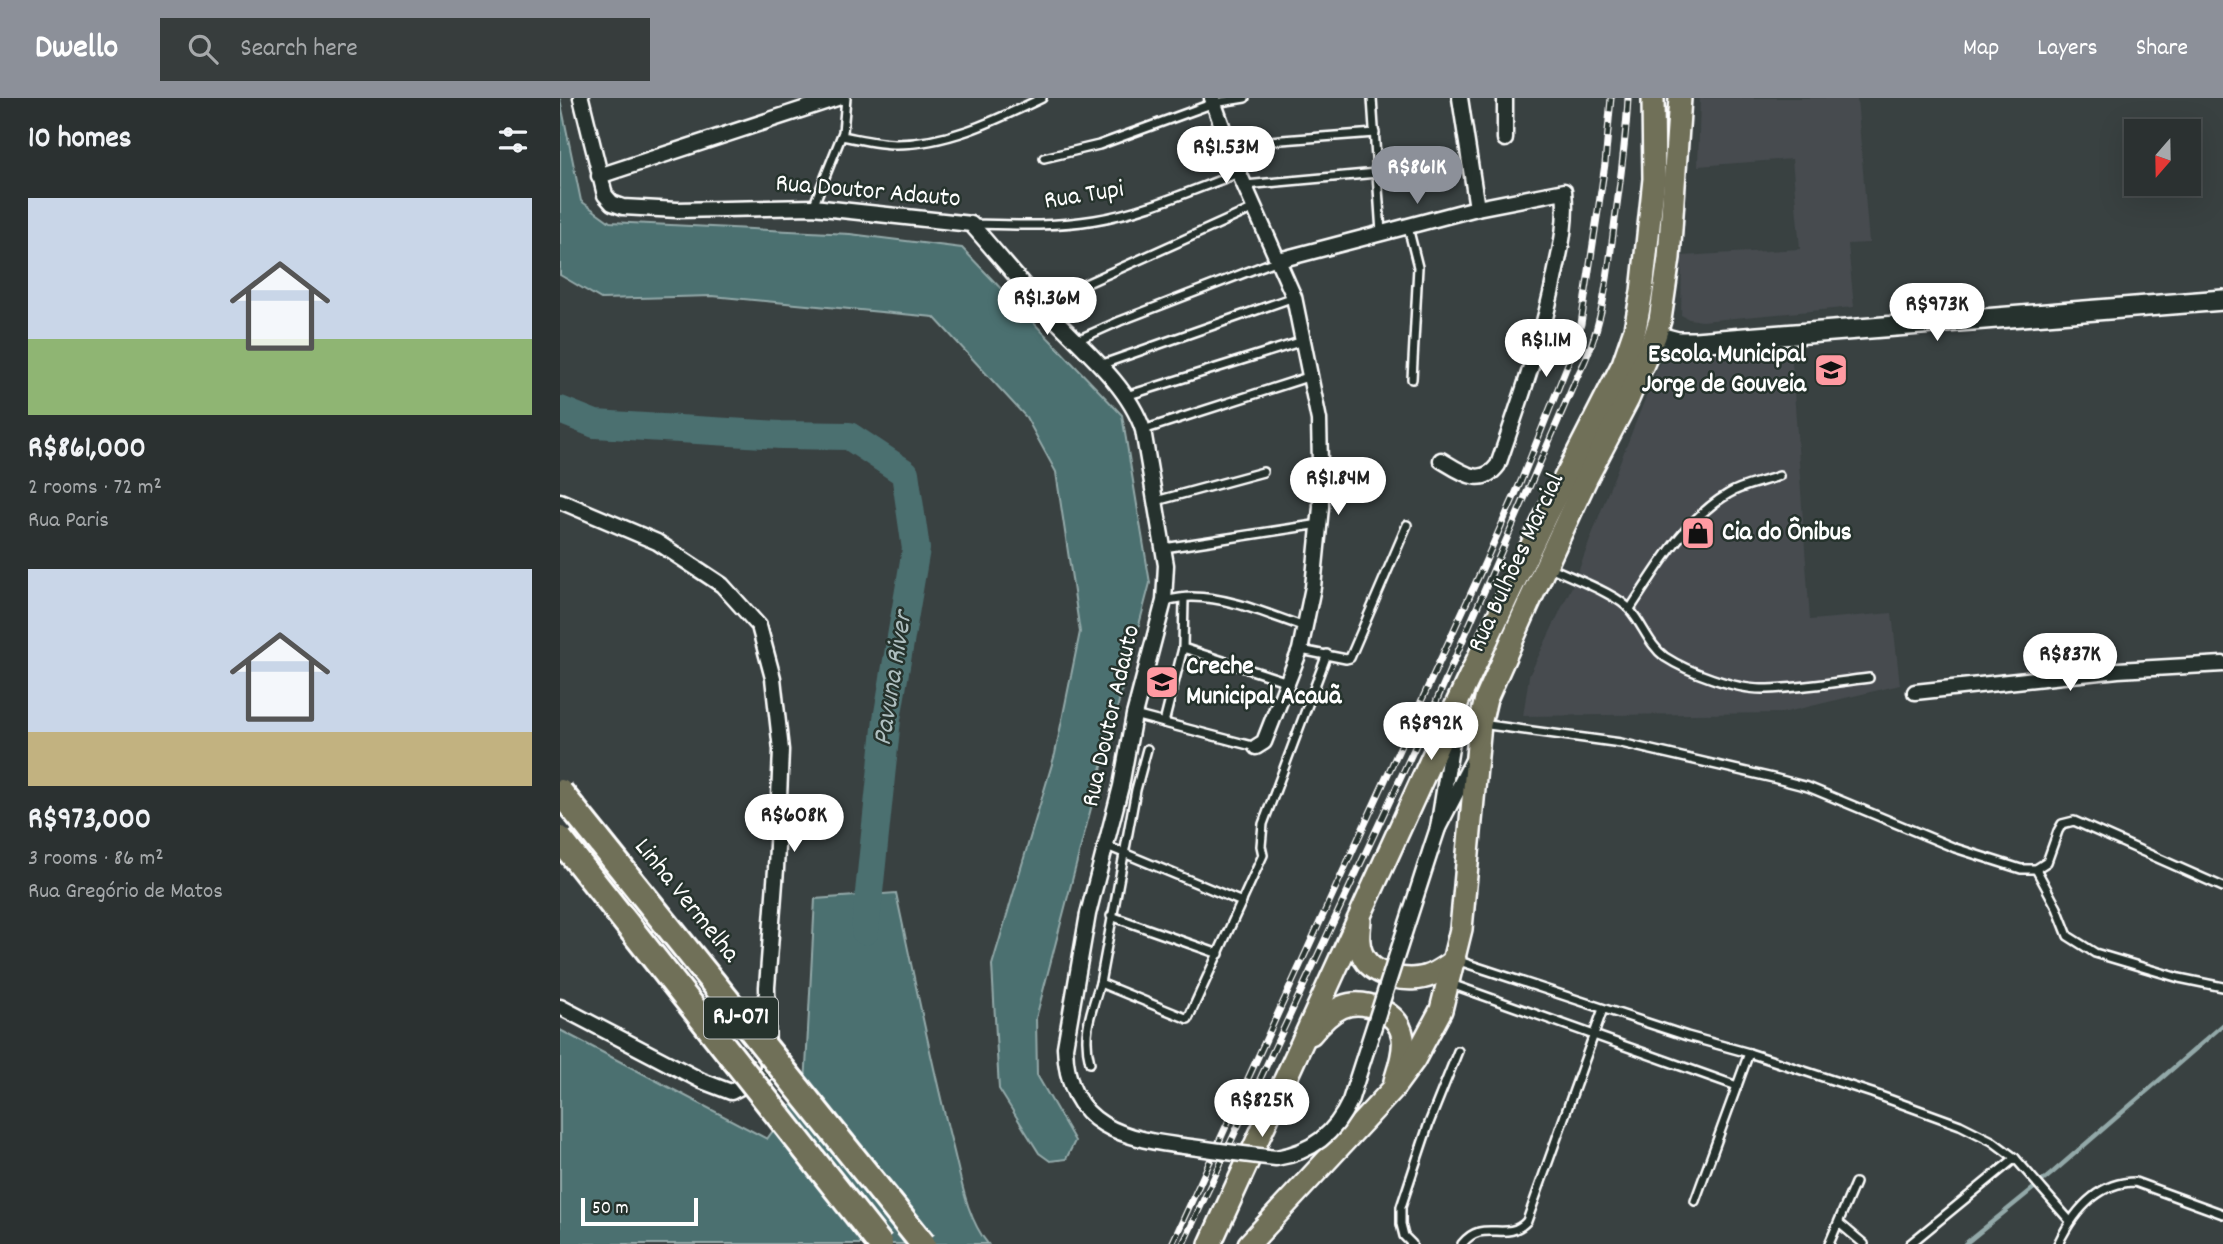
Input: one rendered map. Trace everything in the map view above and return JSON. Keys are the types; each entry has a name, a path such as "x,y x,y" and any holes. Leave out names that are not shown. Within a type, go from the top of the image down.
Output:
{"highway":[{"name":"Linha Vermelha","path":"560,792 923,1244"},
{"name":"RJ-071","path":"560,839 880,1244"}],"main road":[{"name":"Rua Bulhões Marcial","path":"1249,1244 1392,1090 1414,1060 1441,1010 1461,929 1480,724 1486,699 1546,515 1615,383 1635,329 1652,201 1653,98"},
{"name":"Rua Bulhões Marcial","path":"1210,1244 1458,701 1522,594 1546,565 1587,477 1628,399 1655,336 1660,320 1670,245 1680,98"},
{"path":"1361,911 1361,951 1366,962 1377,970 1410,979 1430,975 1455,960"},
{"path":"1295,1054 1325,1017 1340,1007 1353,1003 1372,1006 1389,1014 1399,1025 1403,1041 1392,1090"}],"street":[{"name":"Rua Doutor Adauto","path":"581,98 605,195 612,203 623,207 813,207 971,224 1099,365 1139,415 1167,565 1164,601 1135,716 1107,846 1088,914 1065,1047 1070,1084 1078,1100 1094,1119 1114,1132 1160,1143 1276,1158 1294,1155 1320,1143 1342,1118 1350,1101 1438,828"},
{"path":"599,176 837,98"},
{"path":"1460,98 1478,208"},
{"path":"1505,98 1505,139"},
{"path":"1213,100 1242,179 1294,297 1312,376 1319,426 1320,524 1306,628 1289,682 1264,742 1256,747"},
{"path":"1279,260 1478,208 1564,191 1567,209 1545,318 1498,465 1491,474 1481,477 1471,476 1441,460"},
{"path":"1655,336 1678,342 1695,342 2223,300"},
{"path":"560,501 657,542 722,585 759,626 774,678 781,750 776,869 766,987 768,1073 731,1092 702,1082 560,1006"},
{"path":"1915,692 2118,670 2223,664"},
{"path":"1438,828 1458,701"},
{"path":"1438,828 1478,751"}],"lane":[{"path":"813,207 842,136 846,98"},
{"path":"842,136 896,144 935,139 984,126 1042,98"},
{"path":"1044,158 1099,145 1213,100 1245,98"},
{"path":"1372,98 1381,233"},
{"path":"1230,144 1375,133"},
{"name":"Rua Tupi","path":"971,224 1052,226 1098,220 1242,179 1377,173"},
{"path":"1041,304 1254,208"},
{"path":"1408,227 1418,267 1412,379"},
{"path":"1075,341 1279,260"},
{"path":"1099,365 1294,297"},
{"path":"1126,396 1303,341"},
{"path":"1143,430 1312,376"},
{"path":"1156,501 1263,472"},
{"path":"1630,609 1677,539 1703,512 1730,493 1779,476"},
{"path":"1164,548 1320,524"},
{"path":"1300,650 1346,659 1351,656 1407,525"},
{"path":"1546,565 1618,600 1630,609 1663,656 1725,682 1760,689 1869,678"},
{"path":"1164,601 1192,597 1245,606 1306,628"},
{"path":"1164,723 1183,648 1184,598"},
{"path":"1183,648 1289,682"},
{"path":"1100,983 1188,1019 1264,855 1263,824 1327,654"},
{"path":"1135,716 1256,747"},
{"path":"1480,724 1621,743 1808,787 1955,848 2021,869 2036,869 2047,862 2057,831 2062,824 2074,821 2223,887"},
{"path":"1090,1063 1085,1045 1087,1026 1100,983 1111,916 1147,749"},
{"path":"1107,846 1241,902"},
{"path":"2036,869 2057,908 2068,936 2095,953 2179,978 2223,987"},
{"path":"1111,916 1219,954"},
{"path":"1455,960 1872,1093 1960,1125 1992,1141 2015,1158 2070,1220"},
{"path":"1449,984 1481,993 1737,1086"},
{"path":"1462,1244 1474,1233 1511,1233 1519,1230 1527,1221 1602,1009"},
{"path":"1412,1244 1405,1236 1401,1224 1401,1207 1429,1123 1458,1051"},
{"path":"1695,1201 1749,1053"},
{"path":"1910,1244 2015,1158"},
{"path":"2058,1244 2070,1220 2105,1187 2120,1182 2135,1182 2223,1214"},
{"path":"1829,1244 1855,1183"},
{"path":"1839,1223 1864,1244"}],"shaded area":[{"path":"1700,98 1857,98 1869,243 1848,244 1854,307 1702,321 1681,315 1682,256 1800,249 1792,159 1698,166"},
{"name":"Cia do Ônibus","path":"1791,348 1810,620 1892,613 1900,685 1782,713 1523,716 1529,676 1575,580 1663,354"}],"water":[{"path":"560,99 581,201 610,222 850,234 962,248 1122,415 1150,583 1036,1018 1037,1075 1075,1141 1066,1159 1050,1161 1039,1153 999,1089 992,965 1055,754 1080,632 1056,472 1026,417 934,317 712,296 601,299 560,275"},
{"path":"896,893 962,1183 974,1222 988,1244 560,1244 560,1030 767,1139 805,1086 815,899"}],"waterway":[{"name":"Pavuna River","path":"560,410 595,424 781,435 849,436 905,473 916,549 887,719 865,931"},
{"path":"1965,1244 2051,1174 2223,1025"}],"railway":[{"path":"1172,1244 1482,569 1573,351 1581,324 1605,164 1611,98"},
{"path":"1183,1244 1436,702 1593,341 1606,285 1628,98"}],"place":[{"name":"Escola Municipal Jorge de Gouveia","path":"1831,370"},
{"name":"Cia do Ônibus","path":"1698,533"},
{"name":"Creche Municipal Acauã","path":"1162,682"}]}
